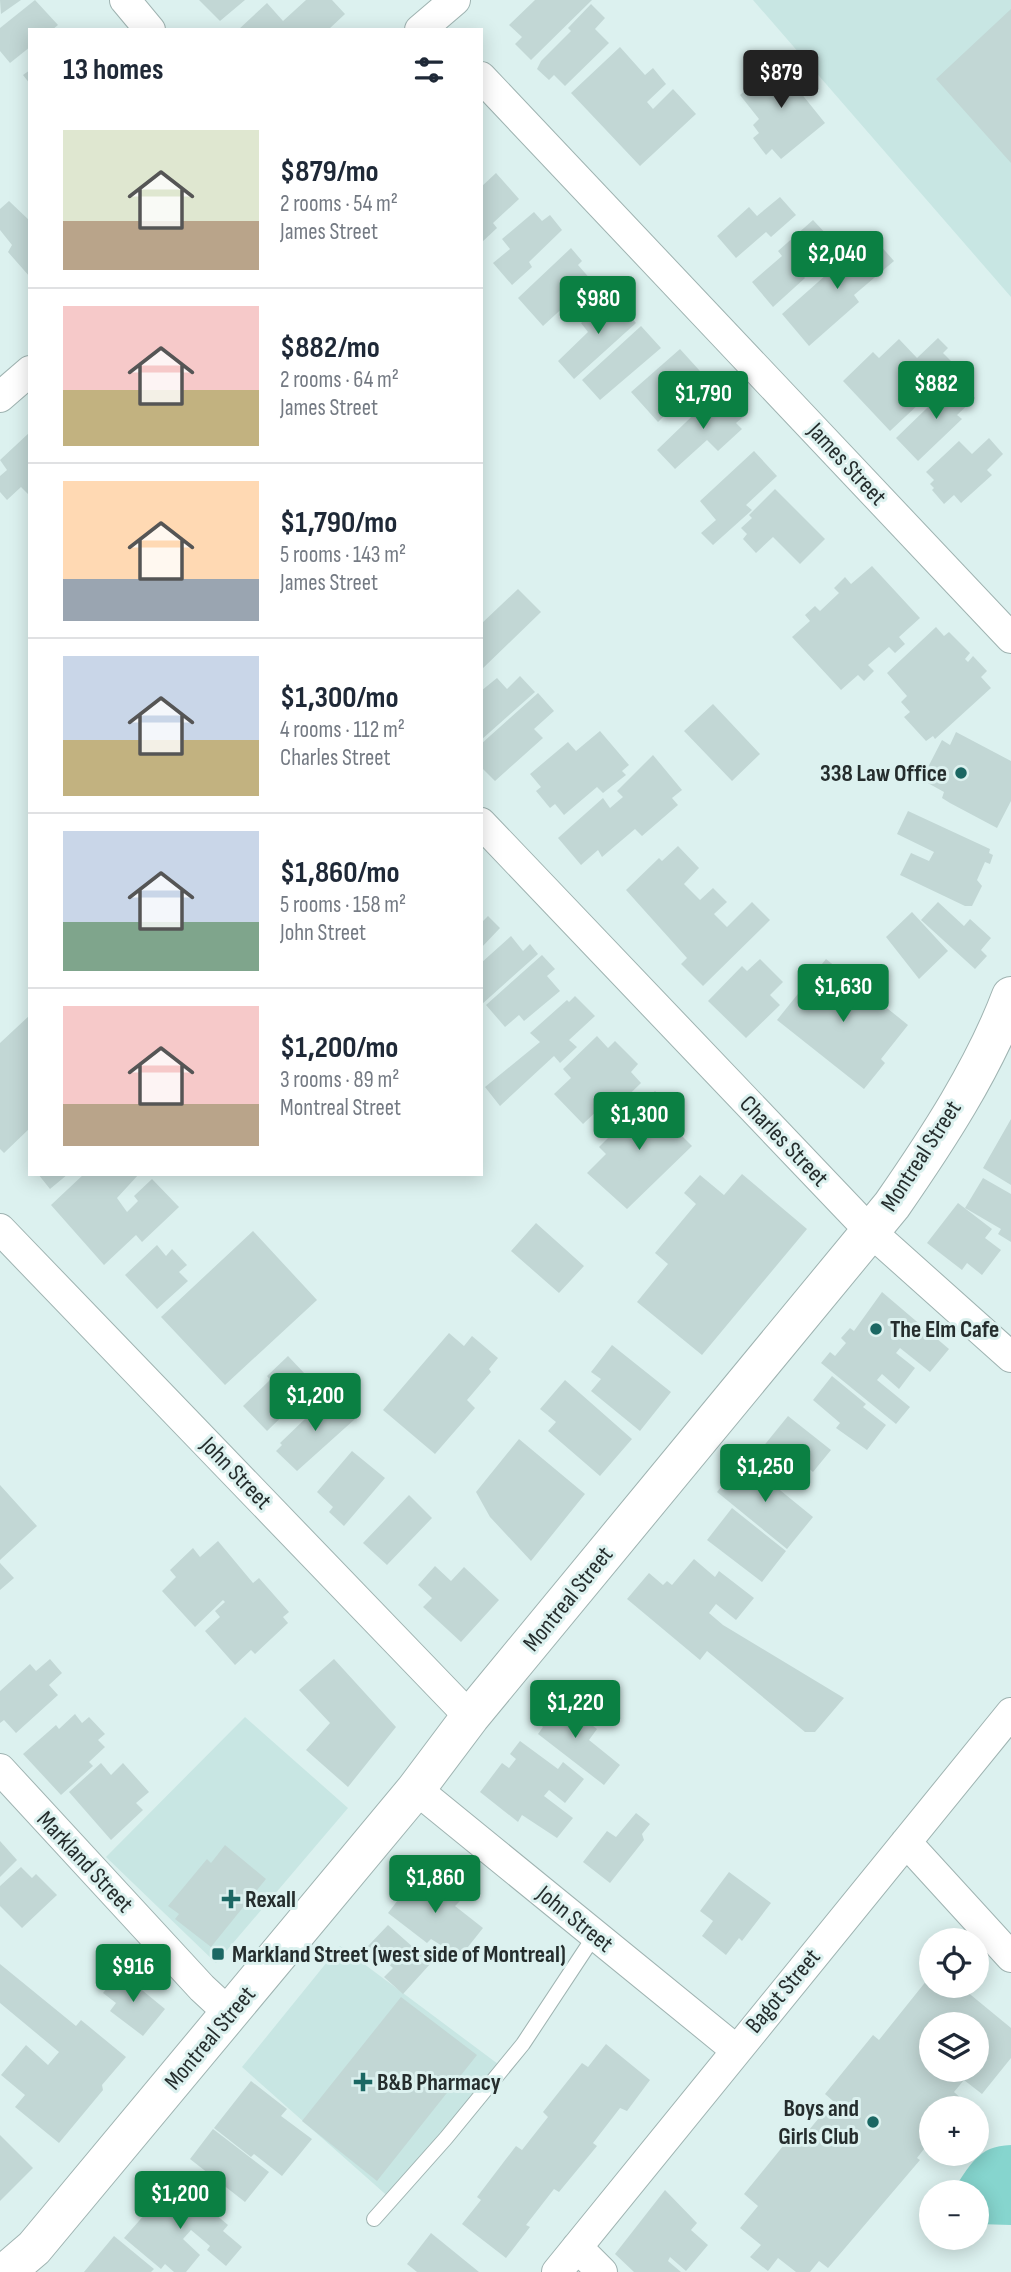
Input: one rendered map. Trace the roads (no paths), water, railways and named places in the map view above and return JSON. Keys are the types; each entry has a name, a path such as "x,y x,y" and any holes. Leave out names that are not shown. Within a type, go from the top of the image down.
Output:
{"main road":[{"name":"Montreal Street","path":"6,2272 34,2248 230,2014 416,1789 470,1717 892,1205 934,1145 1001,1021 1011,996"}],"street":[{"path":"125,0 148,28"},
{"path":"429,27 455,0"},
{"name":"James Street","path":"483,79 1011,638"},
{"path":"0,397 28,373"},
{"name":"Charles Street","path":"483,825 870,1231 1011,1357"},
{"name":"John Street","path":"0,1229 470,1717"},
{"name":"Bagot Street","path":"557,2272 735,2049 1011,1713"},
{"name":"Markland Street","path":"0,1769 202,1988 230,2014"},
{"name":"John Street","path":"416,1789 735,2049"},
{"path":"906,1842 1011,1957"},
{"path":"577,2247 602,2272"}],"lane":[{"path":"374,2218 446,2138 523,2044 595,1935"}],"place":[{"name":"338 Law Office","path":"961,773"},
{"name":"The Elm Cafe","path":"876,1329"},
{"name":"Rexall","path":"231,1899"},
{"name":"Markland Street (west side of Montreal)","path":"218,1954"},
{"name":"B&B Pharmacy","path":"363,2082"},
{"name":"Boys and Girls Club","path":"873,2122"}]}
